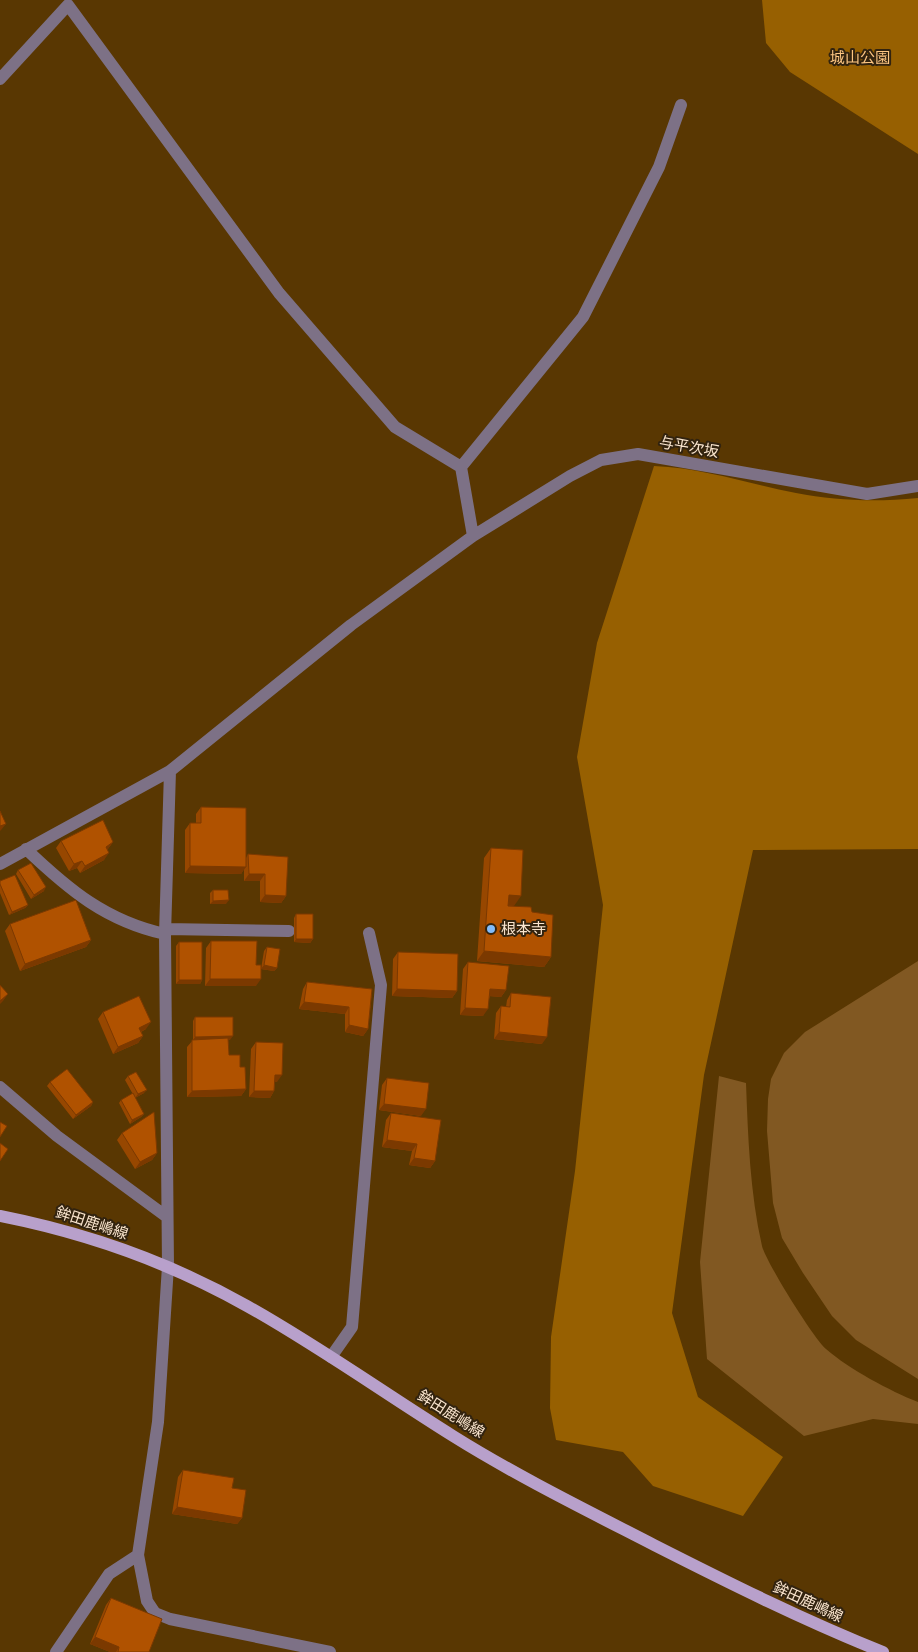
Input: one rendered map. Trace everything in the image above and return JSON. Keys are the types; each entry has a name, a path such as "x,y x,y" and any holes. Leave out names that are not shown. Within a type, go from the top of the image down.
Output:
{"main road":[{"name":"鉾田鹿嶋線","path":"0,1216 52,1226 111,1244 168,1266 246,1305 454,1436 593,1514 725,1581 851,1640 883,1652"}],"street":[{"path":"0,79 68,5 285,301 395,427 461,467 473,536"},
{"path":"461,467 583,317 659,167 681,105"},
{"name":"与平次坂","path":"0,864 170,772 350,625 473,536 570,476 601,460 638,454 867,494 918,486"},
{"path":"170,772 166,932 166,1217 168,1266 158,1422 138,1555 147,1601 155,1614 170,1619 330,1652"},
{"path":"26,849 59,881 95,908 138,928 166,932 289,931"},
{"path":"331,1357 352,1327 381,985 369,933"},
{"path":"0,1087 57,1136 166,1217"},
{"path":"56,1652 109,1574 138,1555"}],"shaded area":[{"path":"918,961 918,1379 856,1340 832,1316 803,1273 782,1238 773,1203 767,1131 771,1079 784,1053 805,1032"},
{"path":"719,1076 746,1083 750,1165 758,1226 765,1255 781,1283 820,1342 835,1357 870,1379 918,1402 918,1424 873,1419 804,1436 707,1359 700,1262"}],"green space":[{"name":"城山公園","path":"762,0 918,0 918,154 790,72 766,43"},
{"path":"654,466 708,473 827,498 887,500 918,498 918,849 753,850 704,1075 672,1313 698,1397 783,1457 743,1516 653,1486 623,1452 556,1440 550,1408 551,1337 575,1171 603,905 577,757 597,643"}],"building":[{"path":"201,807 246,808 246,867 190,866 190,823 201,823"},
{"path":"0,811 6,824 0,826"},
{"path":"103,820 113,842 106,847 109,853 85,866 82,861 74,864 61,841"},
{"path":"491,848 523,850 521,896 509,895 508,906 531,907 532,912 553,915 551,957 484,951"},
{"path":"248,854 288,857 286,896 265,895 265,874 249,874"},
{"path":"31,863 46,887 34,895 18,870"},
{"path":"15,875 28,905 12,912 0,881"},
{"path":"213,890 228,890 229,900 213,901"},
{"path":"76,900 91,940 25,964 10,924"},
{"path":"296,914 313,914 313,939 296,939"},
{"path":"211,941 257,941 256,965 261,965 261,979 210,979"},
{"path":"179,942 202,942 202,980 179,980"},
{"path":"267,947 280,949 277,968 264,965"},
{"path":"398,952 458,954 457,991 397,989"},
{"path":"468,962 509,966 506,990 490,989 488,1009 465,1008"},
{"path":"307,982 372,989 368,1029 349,1025 349,1007 304,1002"},
{"path":"0,985 8,994 0,1001"},
{"path":"511,993 551,997 547,1037 499,1032 501,1006 510,1007"},
{"path":"139,996 151,1022 139,1028 143,1036 118,1047 103,1012"},
{"path":"195,1017 233,1017 233,1036 195,1037"},
{"path":"228,1038 229,1055 240,1055 240,1067 245,1067 246,1089 192,1091 192,1040"},
{"path":"256,1042 283,1043 282,1075 275,1075 274,1091 254,1091"},
{"path":"67,1069 93,1102 76,1115 50,1082"},
{"path":"136,1072 147,1090 138,1094 128,1076"},
{"path":"387,1078 429,1083 426,1109 384,1104"},
{"path":"133,1093 144,1114 132,1120 121,1100"},
{"path":"154,1112 157,1153 140,1162 122,1133"},
{"path":"391,1113 441,1120 435,1161 414,1158 417,1144 387,1140"},
{"path":"0,1122 7,1126 0,1137"},
{"path":"0,1143 8,1149 0,1161"},
{"path":"183,1470 234,1478 232,1488 246,1490 242,1518 177,1507"},
{"path":"111,1598 162,1619 149,1652 118,1652 119,1647 95,1637"}],"place":[{"name":"根本寺","path":"491,929"}]}
